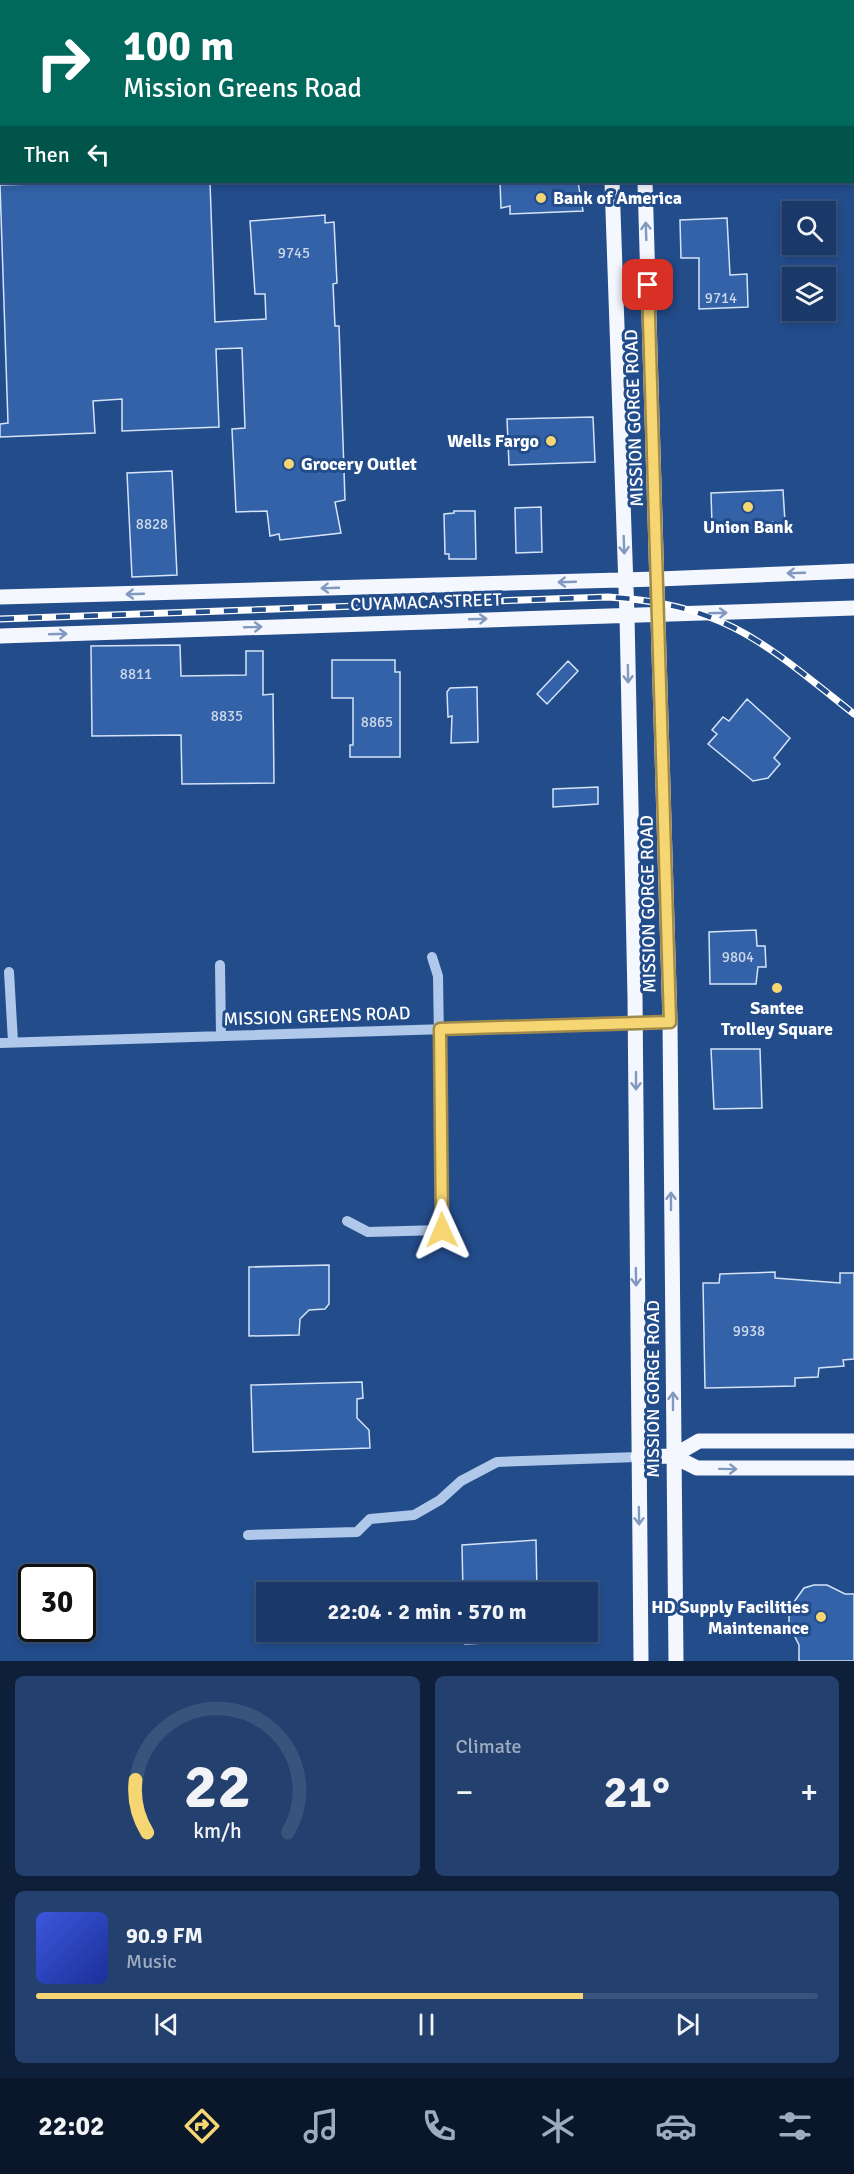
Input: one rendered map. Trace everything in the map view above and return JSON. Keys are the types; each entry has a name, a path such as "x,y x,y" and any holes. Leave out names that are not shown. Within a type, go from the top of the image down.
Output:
{"main road":[{"name":"MISSION GORGE ROAD","path":"612,183 627,615 636,1023 640,1661"},
{"name":"MISSION GORGE ROAD","path":"645,183 660,615 670,1022 676,1661"},
{"name":"CUYAMACA STREET","path":"0,597 626,580 854,571"},
{"name":"CUYAMACA STREET","path":"0,636 854,608"},
{"path":"673,1456 699,1441 854,1441"},
{"path":"638,1457 673,1456 697,1468 854,1468"}],"street":[{"path":"346,1221 368,1232 442,1230 440,1029 438,976 432,957"},
{"path":"220,964 220,1036"},
{"path":"9,972 13,1042"},
{"name":"MISSION GREENS ROAD","path":"0,1043 670,1022"},
{"path":"248,1534 357,1532 370,1519 414,1515 440,1500 461,1481 497,1462 638,1457"}],"building":[{"path":"210,183 215,322 266,319 265,294 255,294 250,221 325,215 325,223 334,222 337,283 333,284 335,326 339,326 345,500 335,502 341,533 280,540 279,534 270,536 267,511 236,512 232,429 245,428 242,348 216,349 219,427 122,431 122,399 93,401 95,433 0,437 0,424 8,423 0,185"},
{"name":"Bank of America","path":"500,183 578,183 583,211 510,214 510,206 501,208"},
{"path":"727,218 730,275 747,274 748,307 699,309 699,258 681,258 680,220"},
{"name":"Wells Fargo","path":"593,417 595,462 509,465 507,419"},
{"path":"172,471 177,575 132,577 127,473"},
{"name":"Union Bank","path":"783,490 785,522 771,522 771,527 730,529 730,525 712,525 711,493"},
{"path":"541,507 542,552 516,553 515,508"},
{"path":"454,511 475,511 476,559 449,559 449,554 445,554 444,514 454,513"},
{"path":"180,645 181,676 246,675 246,651 263,651 263,695 273,694 274,783 182,784 181,735 92,736 91,646"},
{"path":"332,660 395,660 395,672 400,672 400,757 350,757 350,745 353,745 353,698 332,698"},
{"path":"568,661 578,671 547,704 537,694"},
{"path":"477,687 478,742 451,743 452,716 448,717 447,692 450,688"},
{"path":"747,699 790,738 774,758 780,764 768,778 753,781 708,744 717,734 712,730 723,717 729,721"},
{"path":"598,787 598,804 553,807 553,789"},
{"path":"756,930 757,946 765,946 766,967 758,967 756,984 710,984 709,932"},
{"path":"711,1049 760,1049 762,1108 714,1109"},
{"path":"329,1265 329,1304 325,1309 309,1310 300,1319 299,1335 249,1336 249,1267"},
{"path":"775,1272 775,1278 840,1283 840,1273 854,1273 854,1359 843,1360 844,1366 819,1368 818,1377 795,1378 795,1386 705,1388 703,1283 719,1283 720,1274"},
{"path":"362,1382 363,1398 357,1399 357,1418 369,1430 370,1448 253,1452 251,1385"},
{"path":"536,1540 537,1582 463,1582 462,1545"},
{"name":"HD Supply Facilities Maintenance","path":"827,1585 845,1594 854,1594 854,1661 799,1661 799,1645 789,1625 789,1609 804,1588"},
{"path":"465,1642 508,1642 465,1644"}],"railway":[{"path":"0,619 608,597 649,601 684,609 742,632 795,668 854,714"}],"place":[{"name":"Bank of America","path":"541,198"},
{"name":"Wells Fargo","path":"551,441"},
{"name":"Grocery Outlet","path":"289,464"},
{"name":"Union Bank","path":"748,507"},
{"name":"Santee Trolley Square","path":"777,988"},
{"name":"HD Supply Facilities Maintenance","path":"821,1617"}],"route":[{"path":"442,1230 440,1029 670,1022 660,615 648,285"}]}
